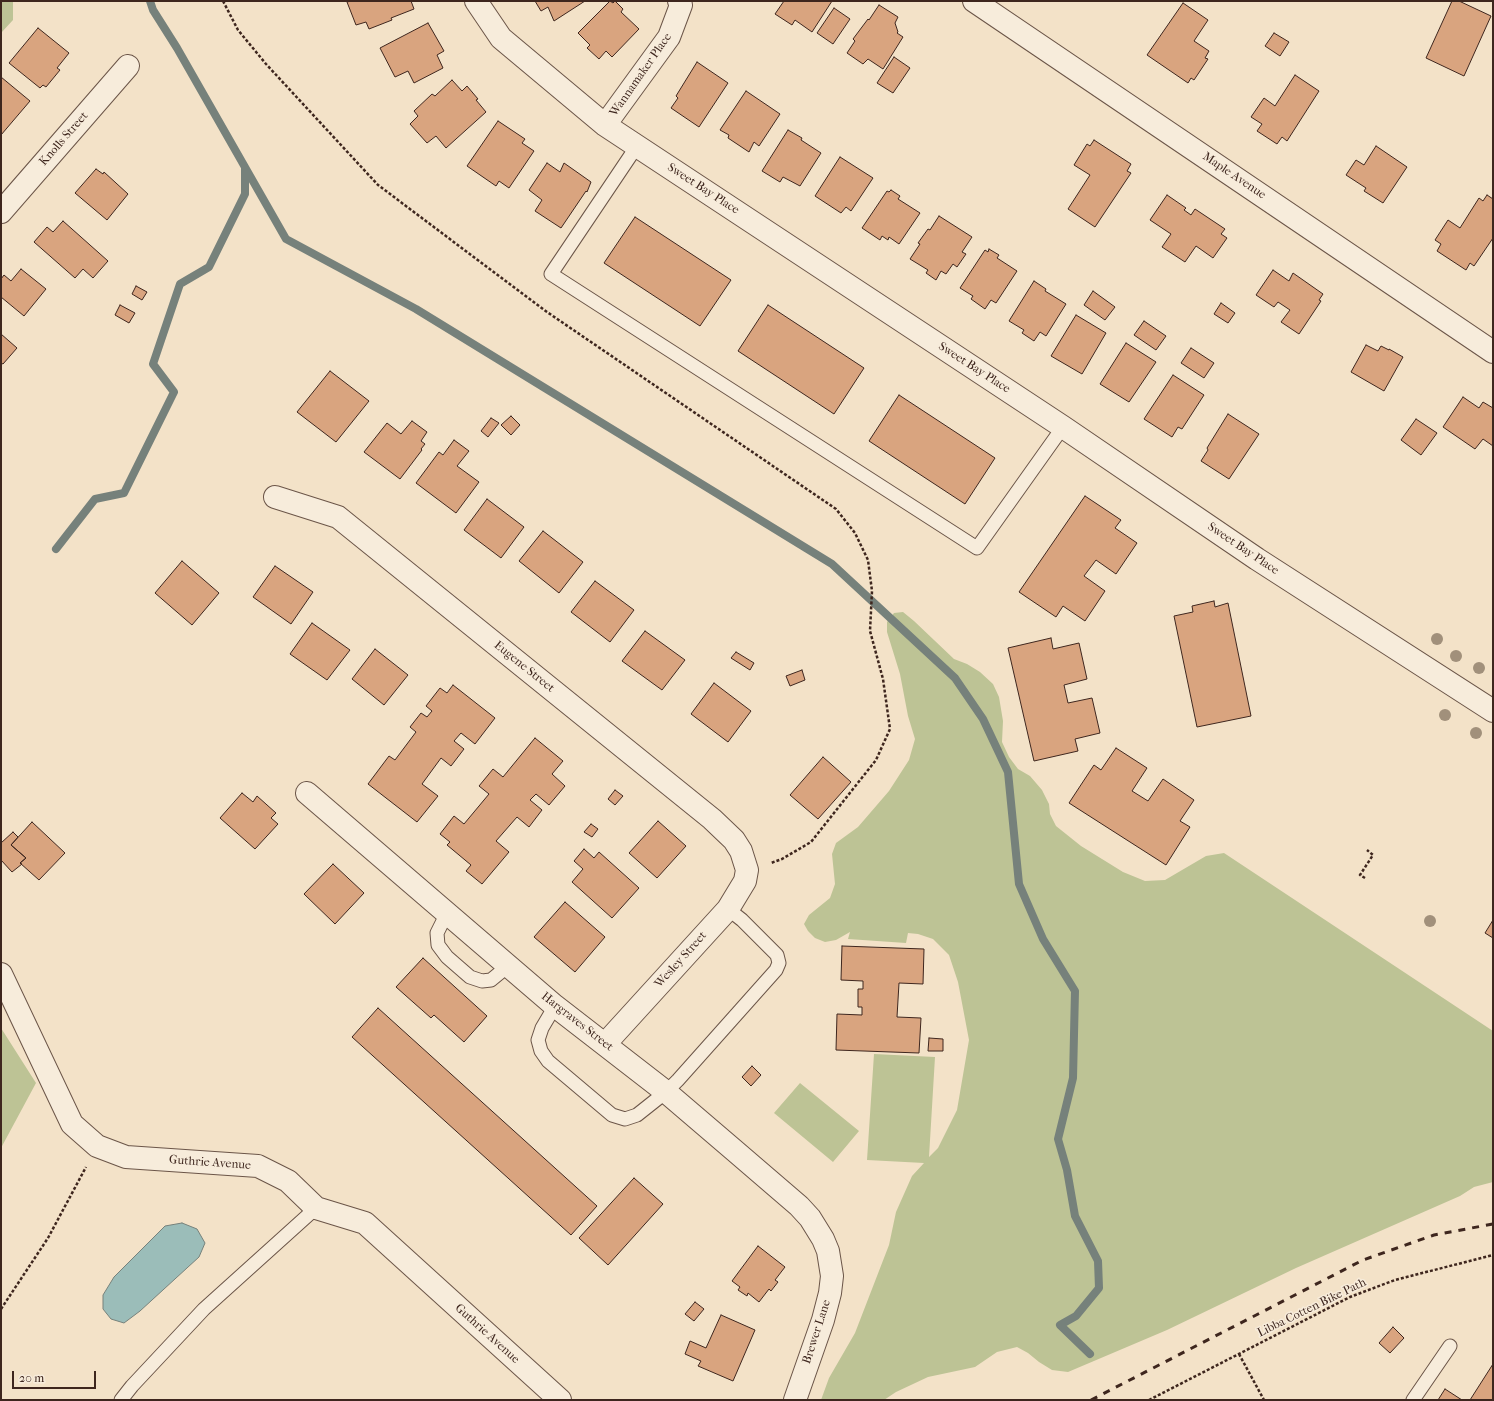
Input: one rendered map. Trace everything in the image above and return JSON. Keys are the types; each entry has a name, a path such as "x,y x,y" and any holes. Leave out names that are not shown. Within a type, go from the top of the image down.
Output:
{"street":[{"name":"Sweet Bay Place","path":"476,1 501,38 605,125 1063,427 1257,558 1493,711"},
{"name":"Wannamaker Place","path":"605,125 669,37 681,5 679,1"},
{"name":"Maple Avenue","path":"974,1 1493,352"},
{"name":"Knolls Street","path":"1,212 128,66"},
{"name":"Eugene Street","path":"275,497 338,517 712,819 738,845 747,870"},
{"name":"Hargraves Street","path":"307,793 555,1006 666,1092 799,1206 810,1218 820,1234 828,1251 830,1263"},
{"name":"Wesley Street","path":"605,1044 728,909 745,881 747,870"},
{"name":"Guthrie Avenue","path":"1,974 72,1124 97,1146 126,1156 258,1166 288,1181 316,1208 365,1223 560,1400"},
{"name":"Brewer Lane","path":"795,1400 830,1293 832,1276 830,1263"}],"lane":[{"path":"637,146 552,274 977,548 1063,427"},
{"path":"555,1006 542,1028 538,1040 541,1052 548,1061 612,1115 625,1119 637,1115 666,1092 773,974 779,963 777,955 728,909"},
{"path":"447,913 437,933 438,945 447,957 470,976 482,981 491,980 508,966"},
{"path":"121,1400 132,1386 204,1309 316,1208"},
{"path":"1413,1400 1450,1346"}],"path":[{"path":"747,870 782,859 811,842 876,760 890,729 883,679 870,631 872,591 868,560"},
{"path":"1365,878 1360,875 1373,855 1367,850"},
{"path":"1,1309 51,1232 97,1146"},
{"name":"Libba Cotten Bike Path","path":"1149,1400 1358,1294 1395,1280 1493,1255"},
{"path":"1239,1354 1264,1400"}],"green space":[{"path":"1,1 13,1 13,20 1,33"},
{"path":"903,612 954,659 967,664 980,672 993,684 999,697 1003,721 1002,742 1009,757 1018,769 1030,776 1042,790 1049,804 1050,814 1056,826 1081,846 1123,872 1145,881 1165,880 1206,856 1224,853 1493,1031 1493,1182 1474,1187 1460,1196 1296,1268 1167,1330 1068,1372 1052,1370 1017,1347 997,1352 975,1367 928,1377 896,1392 884,1400 821,1400 829,1378 855,1333 889,1245 896,1212 912,1176 924,1163 867,1160 874,1054 935,1057 929,1157 938,1148 957,1110 969,1040 958,982 949,955 933,939 918,934 908,933 906,943 848,939 850,932 836,940 825,942 815,938 804,924 809,915 830,898 835,884 832,854 836,843 858,827 889,791 909,760 915,739 908,716 900,674 887,632 887,622 894,613"},
{"path":"1,1028 36,1083 1,1148"},
{"path":"800,1083 859,1131 833,1162 774,1113"}],"water":[{"path":"182,1223 197,1229 205,1243 199,1257 140,1311 124,1323 111,1319 103,1309 103,1295 114,1277 165,1226"}],"building":[{"path":"411,1 414,9 369,29 366,22 356,25 347,2"},
{"path":"535,1 585,1 554,21 548,7 541,11"},
{"path":"610,1 613,3 615,1 623,9 621,12 639,29 612,57 606,51 599,59 587,48 590,45 578,33"},
{"path":"784,1 832,1 812,32 795,20 792,25 775,14"},
{"path":"1452,1 1459,1 1491,16 1464,76 1426,58"},
{"path":"1183,3 1208,20 1194,41 1209,51 1205,58 1208,59 1194,80 1191,78 1188,83 1147,55"},
{"path":"879,5 898,17 895,23 897,33 903,37 883,69 868,59 863,64 847,53 855,41 853,39"},
{"path":"834,8 850,19 833,44 817,33"},
{"path":"428,23 444,51 437,55 443,68 414,83 408,71 395,77 380,48"},
{"path":"38,28 69,53 57,68 60,70 46,87 43,85 40,88 9,63"},
{"path":"1274,33 1289,42 1280,56 1265,46"},
{"path":"894,57 910,68 893,93 877,83"},
{"path":"697,62 728,83 699,127 671,108 678,98 676,96"},
{"path":"1295,75 1319,91 1287,141 1282,137 1277,144 1257,131 1262,124 1251,117 1264,98 1275,106"},
{"path":"1,77 30,101 1,135"},
{"path":"452,80 462,91 467,86 478,99 476,100 486,112 446,148 436,136 427,143 410,124 418,116 414,111 432,94 435,96"},
{"path":"746,91 780,114 759,146 754,142 749,152 728,138 729,135 720,130"},
{"path":"498,121 525,139 522,143 534,151 509,188 499,181 496,186 467,166"},
{"path":"788,130 802,138 801,140 821,153 800,186 783,177 780,182 762,171"},
{"path":"1094,140 1131,164 1127,171 1131,173 1095,227 1068,209 1090,175 1074,165 1087,144 1090,146"},
{"path":"1376,146 1407,167 1383,203 1364,191 1366,188 1346,175 1356,160 1364,165"},
{"path":"840,157 873,178 851,211 846,207 841,213 815,196"},
{"path":"547,163 560,172 564,163 591,182 587,192 586,191 561,228 535,211 542,200 529,190"},
{"path":"96,169 103,174 104,172 128,194 107,220 75,193"},
{"path":"891,190 900,196 898,199 920,213 899,244 889,237 888,240 882,236 880,240 862,228 887,191 889,192"},
{"path":"1167,195 1186,208 1184,210 1191,215 1195,209 1225,229 1221,234 1227,238 1213,258 1196,246 1185,262 1162,247 1171,234 1150,220"},
{"path":"1487,195 1493,199 1493,238 1474,266 1470,263 1466,270 1437,251 1441,244 1435,240 1448,220 1460,228 1479,198 1483,201"},
{"path":"939,216 972,237 962,252 966,254 957,267 953,264 946,274 941,271 936,280 926,273 928,270 910,259 920,244 918,243 928,229 930,230"},
{"path":"635,217 731,280 700,326 604,263"},
{"path":"63,221 108,261 93,278 83,269 75,278 34,242 47,227 53,232"},
{"path":"989,249 999,255 997,258 1017,271 996,303 991,300 985,309 971,299 973,296 960,288 985,250 988,252"},
{"path":"21,269 46,289 24,316 1,297 1,279 4,275 11,281"},
{"path":"1273,270 1289,281 1293,273 1323,294 1319,300 1321,301 1299,334 1281,322 1290,310 1278,302 1274,307 1256,295"},
{"path":"1034,281 1046,289 1045,291 1066,304 1046,336 1040,332 1034,341 1022,333 1024,330 1009,321"},
{"path":"136,286 147,292 142,300 132,294"},
{"path":"1093,291 1115,307 1105,320 1084,305"},
{"path":"1221,303 1235,313 1228,323 1214,314"},
{"path":"120,305 135,313 129,323 115,315"},
{"path":"768,305 864,368 834,414 738,351"},
{"path":"1076,315 1106,333 1082,374 1051,356"},
{"path":"1144,321 1166,336 1156,350 1134,335"},
{"path":"1,334 17,348 3,364 1,363"},
{"path":"1126,343 1156,362 1129,402 1100,384"},
{"path":"1366,345 1378,351 1381,346 1403,357 1384,391 1351,372"},
{"path":"1191,348 1214,363 1204,378 1181,363"},
{"path":"330,371 369,401 336,442 297,412"},
{"path":"1173,375 1204,395 1182,429 1178,427 1172,437 1144,419"},
{"path":"899,395 995,458 965,504 869,441"},
{"path":"1463,397 1479,408 1483,402 1493,408 1493,446 1483,439 1475,449 1443,427"},
{"path":"1228,414 1259,434 1229,479 1201,461 1208,450 1207,448"},
{"path":"511,416 520,425 511,435 501,425"},
{"path":"491,418 499,423 488,437 481,431"},
{"path":"1416,419 1437,433 1421,455 1401,440"},
{"path":"412,421 427,432 421,441 425,444 400,479 364,452 387,423 401,434"},
{"path":"454,440 469,451 457,466 479,482 456,513 416,483 439,452 443,455"},
{"path":"1085,496 1121,520 1115,528 1137,543 1116,574 1096,560 1084,576 1105,591 1085,621 1063,606 1056,617 1019,592"},
{"path":"487,499 524,527 501,558 464,530"},
{"path":"543,531 583,562 559,593 519,561"},
{"path":"182,561 219,593 192,625 155,593"},
{"path":"275,566 313,592 291,624 253,597"},
{"path":"595,581 634,610 610,642 571,612"},
{"path":"1214,601 1215,607 1228,603 1251,716 1197,727 1174,616 1193,612 1192,606"},
{"path":"312,623 350,650 327,680 290,654"},
{"path":"645,631 685,660 662,690 622,661"},
{"path":"1051,638 1053,649 1079,643 1087,679 1064,685 1068,703 1092,698 1100,733 1075,739 1078,751 1034,761 1008,648"},
{"path":"375,649 408,675 384,705 352,679"},
{"path":"736,652 754,663 750,670 731,658"},
{"path":"802,670 805,680 790,686 786,676"},
{"path":"714,683 751,711 728,742 691,714"},
{"path":"453,685 495,718 475,744 461,733 454,741 464,749 451,766 441,758 422,784 438,796 417,822 368,784 389,756 395,760 416,732 410,727 421,713 427,717 432,711 426,706 440,688 447,693"},
{"path":"535,738 563,761 552,774 565,786 549,805 536,794 530,800 542,810 529,827 517,817 496,841 509,852 482,884 466,871 471,865 447,845 450,842 440,834 454,816 464,824 489,794 479,786 493,769 503,777"},
{"path":"1116,748 1147,768 1132,791 1148,801 1163,779 1194,800 1180,821 1190,827 1166,865 1069,803 1094,765 1101,770"},
{"path":"823,757 851,782 818,819 790,795"},
{"path":"615,790 623,796 615,805 608,799"},
{"path":"242,793 253,802 257,796 276,813 271,818 278,824 255,849 220,818"},
{"path":"658,821 686,846 657,878 629,853"},
{"path":"32,822 65,853 39,880 20,863 26,858 11,845"},
{"path":"591,824 598,829 592,837 584,832"},
{"path":"13,832 18,837 11,845 26,858 20,863 22,864 12,872 1,860 1,843"},
{"path":"584,849 594,858 599,852 639,888 612,918 572,882 583,869 574,861"},
{"path":"333,864 364,893 335,924 304,894"},
{"path":"565,902 605,937 575,972 534,937"},
{"path":"1493,920 1493,938 1485,933"},
{"path":"842,946 924,949 923,984 899,983 897,1017 921,1018 919,1053 836,1050 837,1014 862,1015 862,1007 858,1007 858,989 863,989 863,981 841,980"},
{"path":"423,958 487,1016 464,1042 434,1015 431,1018 396,987"},
{"path":"378,1008 597,1206 571,1235 352,1037"},
{"path":"929,1038 943,1039 943,1051 928,1051"},
{"path":"752,1066 761,1075 751,1086 742,1077"},
{"path":"634,1178 663,1204 608,1265 579,1238"},
{"path":"758,1246 785,1267 775,1280 778,1282 771,1291 769,1289 759,1302 748,1293 747,1296 738,1290 740,1287 732,1281"},
{"path":"695,1302 704,1309 694,1321 685,1314"},
{"path":"721,1315 755,1330 733,1381 698,1366 701,1361 685,1354 690,1341 706,1348"},
{"path":"1393,1327 1404,1338 1390,1353 1379,1343"},
{"path":"1493,1364 1493,1400 1470,1400"},
{"path":"1445,1389 1462,1400 1438,1400"}],"waterway":[{"path":"150,1 153,10 177,48 286,239 416,309 832,564 955,678 983,719 1008,772 1019,884 1043,939 1075,991 1073,1078 1058,1139 1067,1170 1075,1216 1098,1261 1099,1288 1076,1316 1060,1325 1090,1354"},
{"path":"56,549 95,499 124,493 174,392 153,364 180,284 209,267 245,194 245,168"}],"railway":[{"path":"1091,1400 1363,1260 1434,1235 1493,1224"}]}
